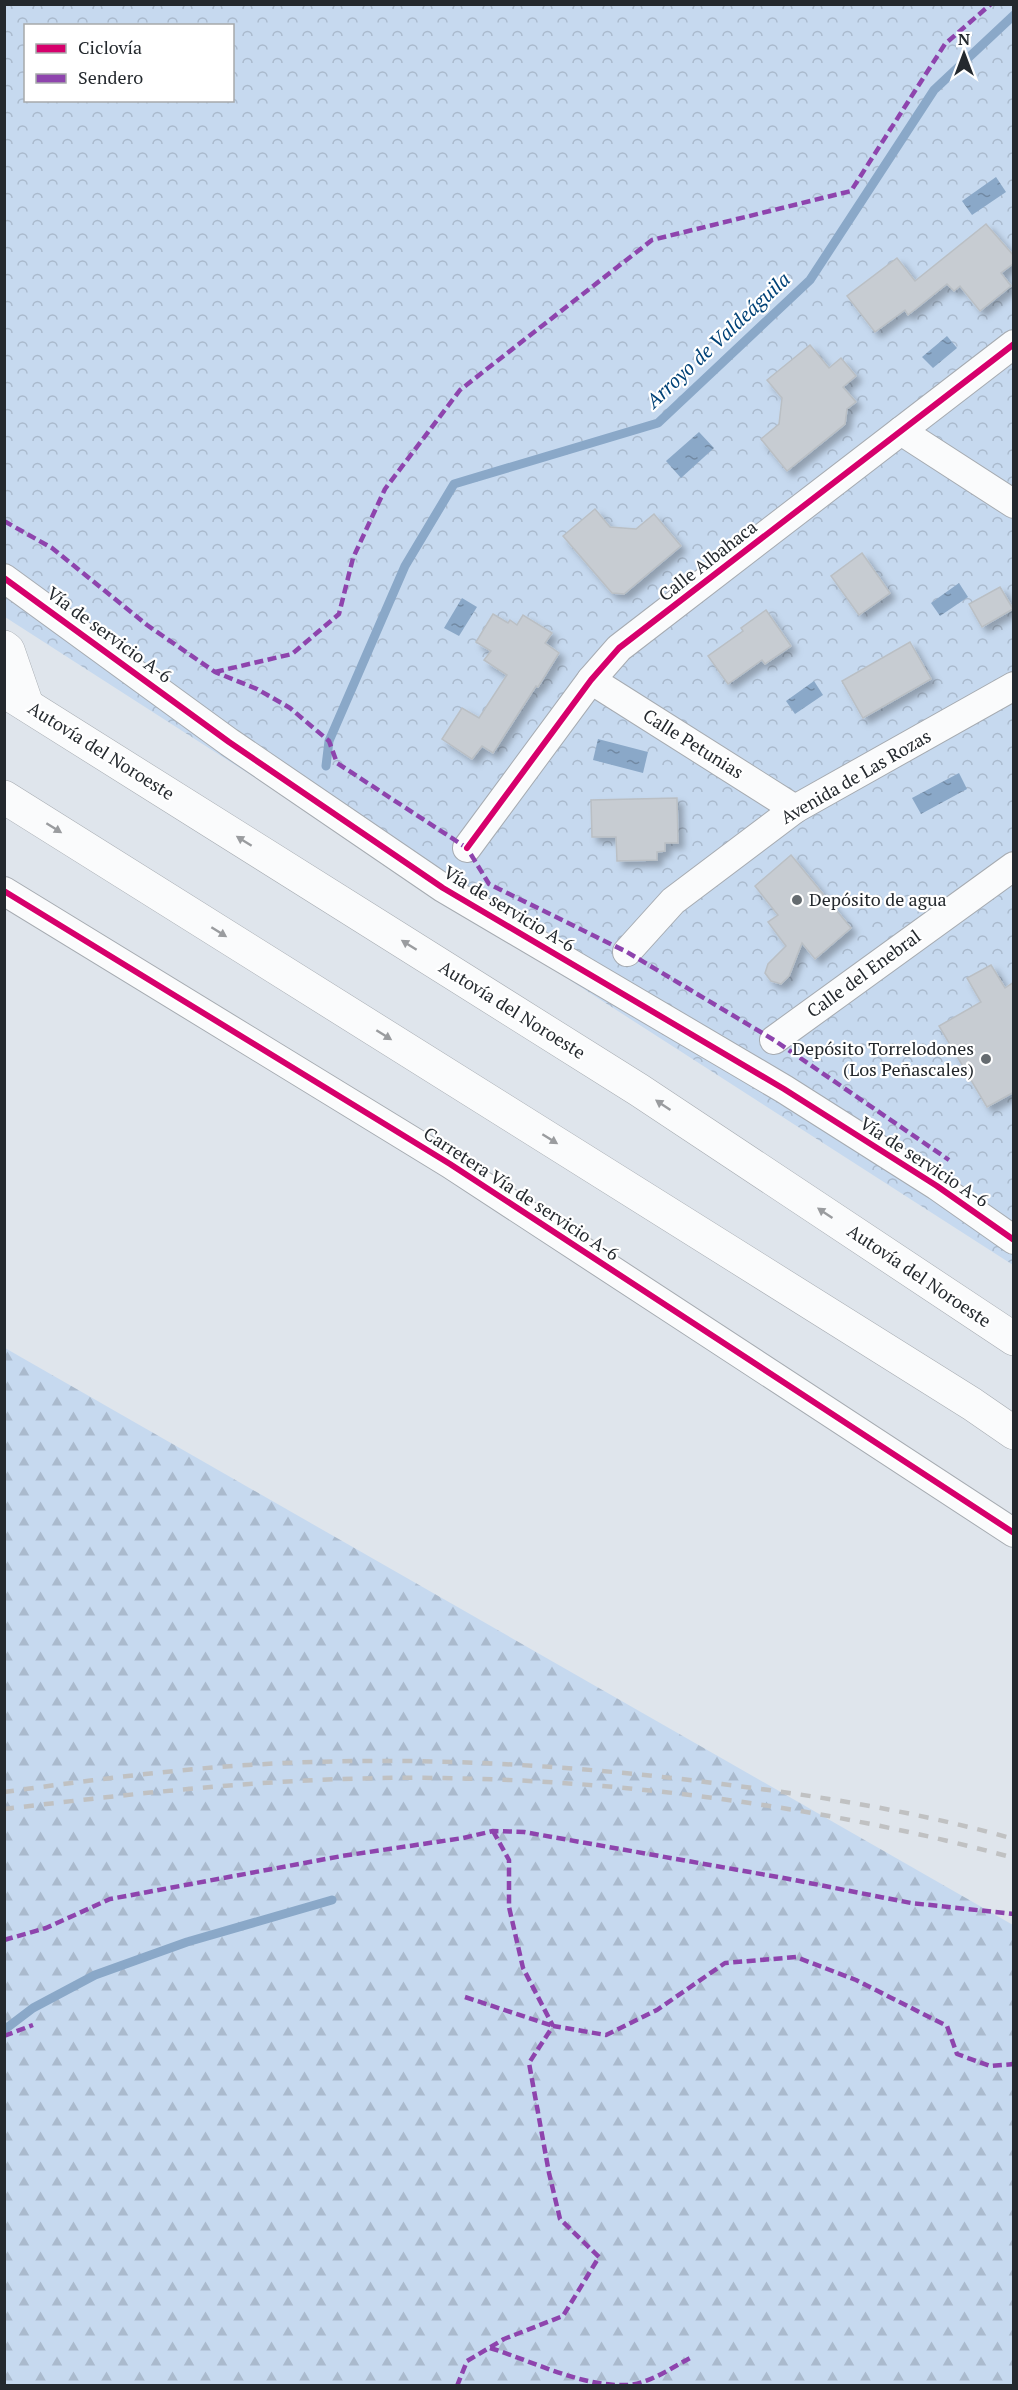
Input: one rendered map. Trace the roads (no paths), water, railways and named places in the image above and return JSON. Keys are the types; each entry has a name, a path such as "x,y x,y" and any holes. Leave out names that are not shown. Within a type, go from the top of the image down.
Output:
{"highway":[{"path":"4,647 8,650 16,698"},
{"name":"Autovía del Noroeste","path":"16,698 639,1090 1014,1339"},
{"path":"4,797 962,1397 1014,1433"}],"street":[{"name":"Calle Albahaca","path":"466,848 591,680 619,648 1014,344"},
{"path":"901,431 1014,504"},
{"name":"Vía de servicio A-6","path":"4,578 229,742 443,888 784,1089 937,1186 1014,1240"},
{"name":"Calle Petunias","path":"591,680 795,808"},
{"name":"Avenida de Las Rozas","path":"627,952 674,901 795,808 1014,686"},
{"name":"Calle del Enebral","path":"774,1040 1014,866"},
{"name":"Carretera Vía de servicio A-6","path":"4,891 450,1164 1014,1533"}],"water":[{"path":"996,177 1006,192 972,215 962,201"},
{"path":"947,336 957,348 933,368 922,357"},
{"path":"699,432 714,448 681,478 666,461"},
{"path":"959,583 968,597 940,616 931,603"},
{"path":"462,598 477,607 459,636 444,628"},
{"path":"814,681 823,695 795,714 786,701"},
{"path":"598,739 648,752 643,773 593,760"},
{"path":"959,773 967,789 921,814 912,798"}],"waterway":[{"name":"Arroyo de Valdeáguila","path":"326,766 329,741 405,566 454,484 658,423 810,280 934,90 1014,15"},
{"path":"4,2030 33,2008 95,1975 187,1942 332,1900"}],"railway":[{"path":"4,1792 157,1773 248,1765 367,1761 486,1763 604,1771 796,1794 906,1813 1014,1839"},
{"path":"4,1809 240,1785 334,1779 459,1778 620,1787 700,1796 860,1822 1014,1858"}],"place":[{"name":"Depósito de agua","path":"797,900"},
{"name":"Depósito Torrelodones (Los Peñascales)","path":"986,1059"}]}
